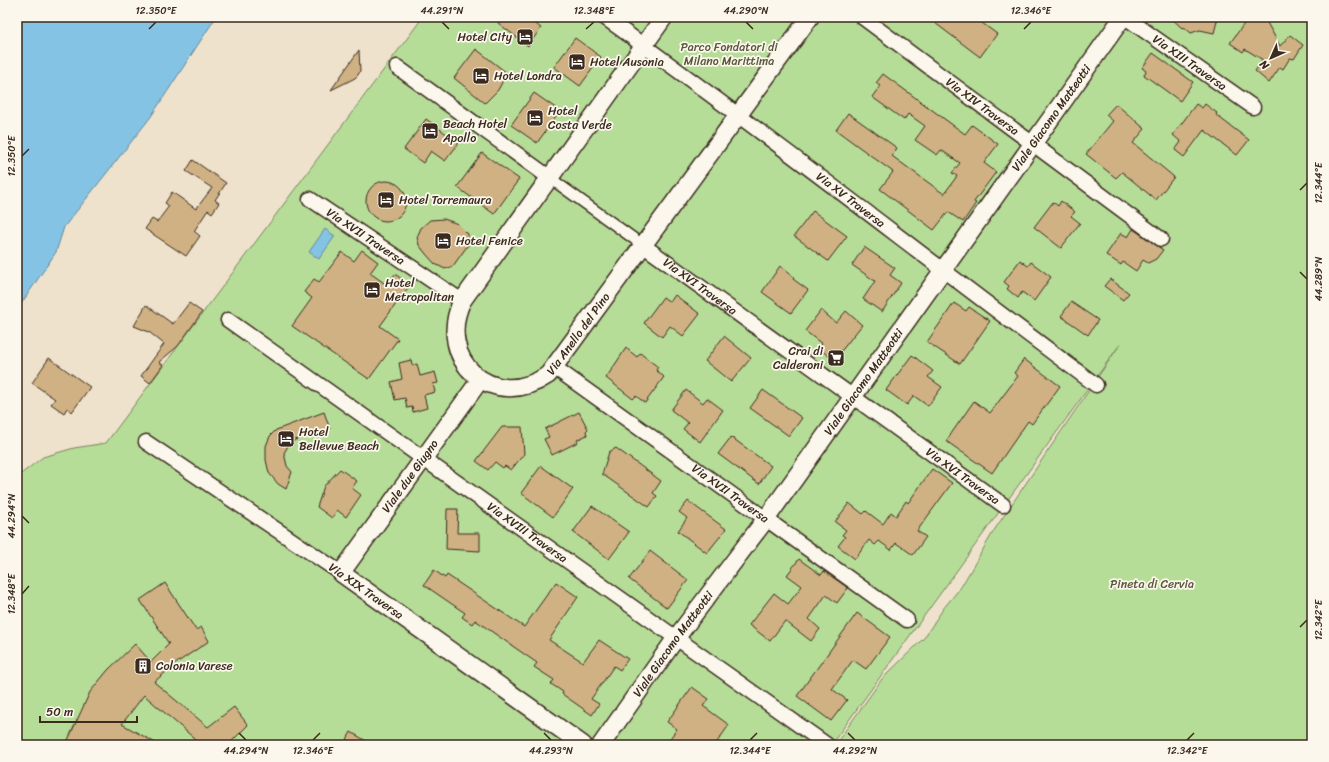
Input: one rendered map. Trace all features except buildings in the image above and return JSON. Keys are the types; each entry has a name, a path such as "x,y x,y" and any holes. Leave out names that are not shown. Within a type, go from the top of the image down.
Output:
{"street":[{"name":"Via XV Traversa","path":"604,17 740,115 943,271 1096,385"},
{"name":"Via Anello del Pino","path":"664,17 462,301 456,319 456,344 466,364 480,380 495,387 517,388 527,386 548,375 740,115 810,17"},
{"name":"Via XIV Traversa","path":"862,17 1161,239"},
{"name":"Viale Giacomo Matteotti","path":"601,745 676,638 766,519 1124,17"},
{"name":"Via XIII Traversa","path":"1124,17 1253,107"},
{"name":"Via XVI Traversa","path":"397,67 1003,505"},
{"name":"Via XVII Traversa","path":"310,199 462,301"},
{"name":"Via XVIII Traversa","path":"228,320 827,745"},
{"name":"Via XVII Traversa","path":"554,367 907,620"},
{"name":"Viale due Giugno","path":"341,573 423,457 480,380"},
{"name":"Via XIX Traversa","path":"146,442 341,573 583,745"}],"green space":[{"path":"423,17 1312,17 1312,745 835,745 882,679 924,638 943,609 961,587 995,529 1121,343 831,745 17,745 17,477 43,457 74,448 106,443"}],"water":[{"path":"17,17 216,17 150,118 64,227 56,252 17,310"},
{"path":"325,229 335,236 319,259 309,252"}],"place":[{"name":"Hotel City","path":"525,37"},
{"name":"Hotel Ausonia","path":"577,62"},
{"name":"Hotel Londra","path":"481,76"},
{"name":"Hotel Costa Verde","path":"535,118"},
{"name":"Beach Hotel Apollo","path":"430,131"},
{"name":"Hotel Torremaura","path":"386,200"},
{"name":"Hotel Fenice","path":"443,241"},
{"name":"Hotel Metropolitan","path":"372,290"},
{"name":"Crai di Calderoni","path":"836,358"},
{"name":"Hotel Bellevue Beach","path":"286,439"},
{"name":"Colonia Varese","path":"143,666"}],"park label":[{"name":"Parco Fondatori di Milano Marittima","path":"729,54"},
{"name":"Pineta di Cervia","path":"1152,584"}]}
